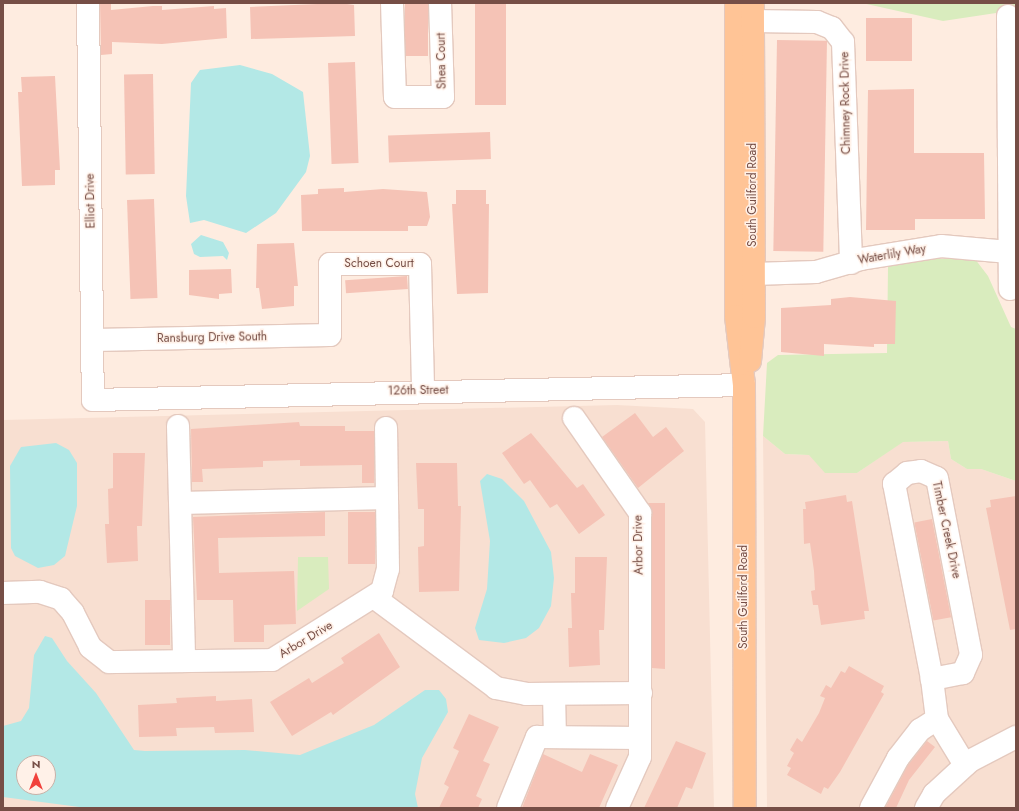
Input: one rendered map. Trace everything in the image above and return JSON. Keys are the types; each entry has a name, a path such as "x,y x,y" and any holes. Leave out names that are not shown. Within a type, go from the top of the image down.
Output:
{"main road":[{"name":"South Guilford Road","path":"736,3 736,316 744,385 745,808"},
{"name":"South Guilford Road","path":"744,385 750,361 754,274 753,12"}],"street":[{"name":"Elliot Drive","path":"88,3 94,340 93,400"},
{"name":"Shea Court","path":"392,3 395,97 443,97 440,3"},
{"name":"Chimney Rock Drive","path":"753,12 817,22 832,28 843,42 851,263"},
{"path":"1008,16 1008,252 1010,289"},
{"name":"Waterlily Way","path":"754,274 816,272 851,263 942,246 1008,252"},
{"name":"Schoen Court","path":"330,335 330,264 420,264 423,391"},
{"name":"Ransburg Drive South","path":"94,340 330,335"},
{"name":"126th Street","path":"93,400 423,391 744,385"},
{"name":"Arbor Drive","path":"574,418 639,509 641,693 640,756 617,808"},
{"path":"178,426 184,662"},
{"name":"Arbor Drive","path":"3,593 40,592 61,599 73,613 90,647 109,662 272,660 375,598 385,585 388,569 386,428"},
{"name":"Timber Creek Drive","path":"932,679 962,673 971,655 937,478 921,471 902,476 894,484 932,679 937,719 965,765"},
{"path":"181,503 387,498"},
{"path":"375,598 486,682 510,692 554,694 641,693"},
{"path":"554,694 555,737"},
{"path":"871,808 898,758 920,730 937,719"},
{"path":"508,808 537,737 640,738"},
{"path":"926,808 934,794 965,765 1016,737"}],"shaded area":[{"path":"617,405 693,409 705,422 714,808 3,808 3,420"},
{"path":"763,436 785,454 809,455 857,473 902,442 948,441 951,459 967,469 981,469 1016,481 1016,808 767,808"}],"green space":[{"path":"862,3 1016,3 1016,10 943,21"},
{"path":"915,259 975,259 988,276 1011,327 1016,329 1016,481 981,469 967,469 951,459 948,441 903,442 857,473 825,473 809,455 785,454 763,436 767,363 778,355 887,353 888,266"},
{"path":"298,557 328,557 329,589 297,611"}],"water":[{"path":"240,65 272,74 303,92 310,156 306,172 276,213 246,233 204,220 190,223 186,196 191,83 200,70"},
{"path":"201,235 223,242 229,253 227,260 223,256 200,257 194,254 191,244"},
{"path":"56,443 69,450 77,463 77,506 65,556 54,565 38,568 15,556 11,548 10,466 21,447"},
{"path":"487,474 502,479 524,501 551,552 554,578 551,606 539,628 526,638 504,643 479,640 475,628 487,589 490,541 480,481"},
{"path":"45,636 52,638 67,661 96,693 134,750 245,750 300,755 374,725 425,690 439,690 446,699 448,712 422,758 415,794 418,808 87,808 3,797 3,726 21,721 29,708 34,655"}],"building":[{"path":"100,3 111,3 111,10 153,6 162,6 162,10 214,6 214,9 226,8 227,38 162,44 112,42 112,54 101,55"},
{"path":"340,3 354,5 355,36 251,39 250,7"},
{"path":"475,3 506,3 506,105 475,105"},
{"path":"405,4 428,4 428,56 405,56"},
{"path":"866,18 912,18 912,61 866,61"},
{"path":"777,40 827,41 823,252 773,251"},
{"path":"355,62 359,163 332,164 328,63"},
{"path":"153,74 155,174 126,174 124,75"},
{"path":"55,76 60,170 55,170 55,185 22,186 18,92 22,92 21,77"},
{"path":"914,89 914,153 984,153 985,219 915,219 915,230 866,230 868,90"},
{"path":"490,132 491,159 389,163 388,136"},
{"path":"344,188 344,192 383,189 427,192 430,217 427,226 408,226 408,231 302,231 301,195 318,194 318,189"},
{"path":"456,190 486,190 486,204 489,204 488,293 457,294 452,204 456,204"},
{"path":"154,199 157,298 130,299 127,200"},
{"path":"294,243 298,286 294,286 294,306 262,309 259,288 256,288 257,244"},
{"path":"231,269 232,293 219,294 219,299 189,295 189,270"},
{"path":"407,276 408,289 346,293 345,280"},
{"path":"850,297 896,301 895,344 874,344 874,347 824,344 824,356 781,352 781,308 831,305 831,299"},
{"path":"635,413 653,437 666,427 684,451 638,488 602,437"},
{"path":"299,422 300,426 345,426 345,431 374,431 374,483 362,483 362,465 300,466 300,460 263,461 263,467 202,469 203,482 192,482 191,429"},
{"path":"531,433 577,488 583,484 605,515 579,534 557,504 550,508 530,480 524,484 502,453"},
{"path":"113,453 145,453 142,526 137,526 138,561 107,563 105,524 109,524 108,489 113,488"},
{"path":"416,463 457,463 458,506 461,506 459,591 419,592 418,547 424,546 424,509 418,509"},
{"path":"846,495 847,502 852,501 869,611 864,611 865,619 821,625 818,605 813,605 811,591 815,590 814,571 810,543 804,544 803,509 806,509 805,502"},
{"path":"1016,496 1016,629 1010,630 986,508 991,507 990,500"},
{"path":"648,503 665,503 665,669 652,668 652,513"},
{"path":"325,512 325,536 218,538 219,573 294,571 296,624 264,625 264,642 234,642 233,600 197,600 193,517"},
{"path":"348,512 375,512 375,564 348,564"},
{"path":"932,519 951,617 933,621 914,522"},
{"path":"575,557 607,557 604,630 599,630 600,665 569,667 568,628 572,628 571,593 575,593"},
{"path":"145,600 170,600 170,645 145,645"},
{"path":"379,633 400,667 333,715 331,712 292,736 270,702 309,678 312,683 344,663 341,658"},
{"path":"849,666 884,686 881,692 884,694 840,772 828,789 824,787 821,794 787,775 791,768 787,766 794,753 790,750 797,738 802,742 819,713 825,698 820,696 826,685 831,688 841,671 845,673"},
{"path":"216,696 216,701 252,699 254,732 215,733 214,727 176,728 177,736 139,737 138,705 177,703 176,698"},
{"path":"469,714 499,727 483,761 490,764 476,796 482,799 478,808 439,808 449,787 444,784 459,751 453,748"},
{"path":"676,741 706,753 692,789 686,787 677,808 644,808"},
{"path":"927,741 935,747 909,780 896,808 885,808 908,765"},
{"path":"543,754 582,772 590,754 618,765 599,808 522,808"}]}
